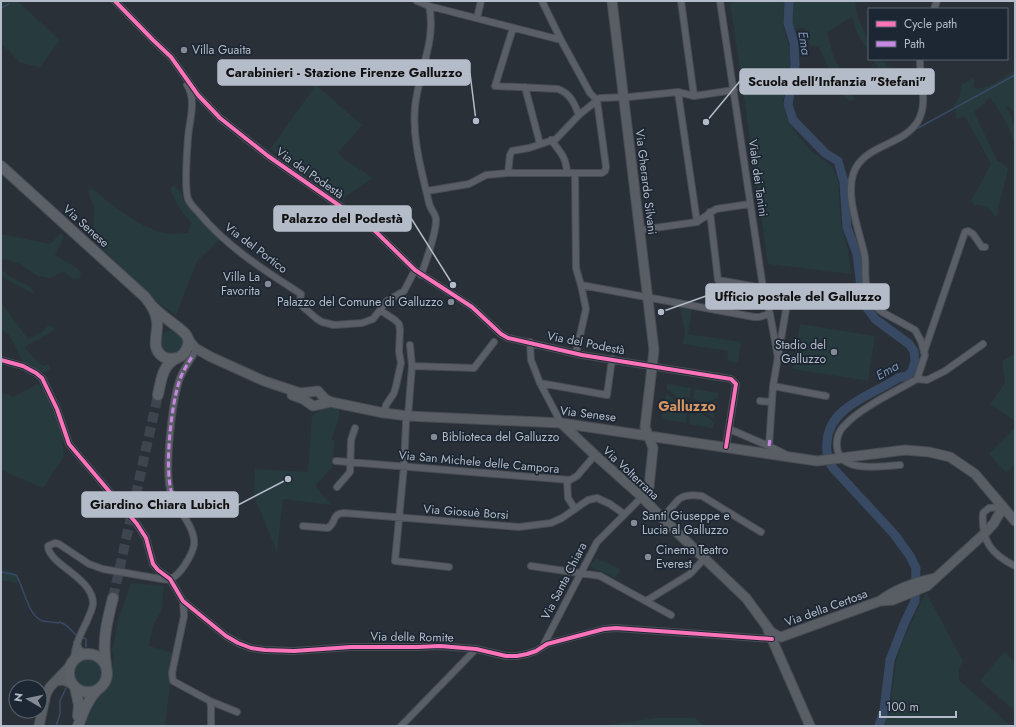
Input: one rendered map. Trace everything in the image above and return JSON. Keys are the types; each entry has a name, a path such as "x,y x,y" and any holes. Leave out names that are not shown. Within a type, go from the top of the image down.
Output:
{"main road":[{"name":"Via Gherardo Silvani","path":"612,1 649,298 654,350 645,427 653,448 653,453 649,487 642,497"},
{"name":"Via Senese","path":"1,166 140,292 152,306 179,327 196,348 213,358 264,381 300,393 308,397 312,406 321,401 408,416 561,423 821,461 905,450 939,454 959,462 975,474 1015,522"},
{"name":"Via Senese","path":"152,306 157,321 155,342 157,351 165,358 170,359 180,356 193,355 213,358"},
{"path":"162,376 155,342 159,331 165,327 179,327"},
{"path":"158,395 166,366 172,360 180,356 187,348 188,339"},
{"name":"Via Senese","path":"308,397 314,390 318,391 321,401"},
{"name":"Via Volterrana","path":"561,423 642,497 752,604 768,629 774,635 777,642"},
{"name":"Via della Certosa","path":"777,642 936,578 984,534 994,523 1003,507"},
{"path":"994,523 1003,519 1015,522"},
{"path":"38,725 46,694 72,662 80,655 88,653 100,644 105,631 113,598"},
{"path":"77,726 89,699 106,682 108,671 104,645 105,631"},
{"path":"777,642 810,726"},
{"path":"88,653 100,657 106,665"},
{"path":"72,662 69,672 79,705 77,726"},
{"path":"56,681 63,680 84,692 97,690"}],"street":[{"name":"Via del Podestà","path":"115,1 170,57 198,95 220,118 268,156 373,229 421,275 467,303 501,334 508,338 576,353 731,379 736,384 729,429"},
{"path":"417,1 429,6 561,40"},
{"path":"429,6 434,1"},
{"path":"477,18 481,1"},
{"path":"427,191 469,184 486,175 508,173 602,173 606,169 597,100 590,93 542,1"},
{"path":"681,1 694,96"},
{"name":"Viale dei Tanini","path":"720,1 763,288 770,314 778,358"},
{"path":"421,275 427,260 436,218 430,205 419,157 414,123 418,88 431,34 432,16 429,6"},
{"path":"513,28 495,86 558,89 567,94 574,102 579,115"},
{"path":"917,379 925,355 921,341 915,330 878,309 867,291 865,258 854,212 851,192 855,169 860,162 876,150 896,140 913,128 918,122 923,107 923,85 920,60"},
{"name":"Via del Portico","path":"179,68 190,90 192,102 186,160 188,199 204,219 230,244 257,265 301,294 300,300 302,306 317,319 334,325 362,323 373,319 387,301 404,291 415,270"},
{"path":"525,87 540,144"},
{"path":"508,173 510,155 512,151 556,139 579,115 597,100 604,98 678,92 694,96 734,90"},
{"path":"678,92 697,222"},
{"path":"551,140 564,156 567,173"},
{"path":"575,173 576,268 586,309 576,353"},
{"path":"640,230 697,222 716,209 750,204"},
{"path":"710,212 718,280 763,288"},
{"path":"924,352 965,232 968,231 973,234 982,247 985,247"},
{"path":"581,285 754,317 770,314"},
{"path":"769,442 773,386 788,298"},
{"path":"380,310 395,320 400,330 399,352 401,363 394,392 386,405 384,413"},
{"path":"412,366 474,368 494,342"},
{"path":"530,342 532,360 540,383 561,423"},
{"path":"900,465 854,466 847,463 838,458 837,442 839,433 845,424 871,406 917,379 927,380 945,371 982,344"},
{"path":"410,345 412,366 395,561 449,567"},
{"path":"72,662 78,641 92,608 92,598 82,581 50,553 48,546 55,543 60,544 89,564 103,569 161,579 170,579 176,576 191,555 194,544 193,535 172,494 169,485 169,464 171,422 176,394 183,372 193,355"},
{"path":"540,383 607,395 612,359"},
{"name":"Via delle Romite","path":"1,360 23,366 42,378 57,409 69,444 137,524 146,538 153,564 170,579 183,601 226,636 251,648 294,651 351,647 440,646 476,649 506,656 517,656 536,651 544,644 604,629 616,628 777,642"},
{"path":"773,386 826,396"},
{"path":"760,401 772,402"},
{"path":"337,487 350,472 351,440 355,428"},
{"path":"726,447 729,429 769,442 792,457"},
{"name":"Via San Michele delle Campora","path":"336,461 570,480 577,476 595,455"},
{"path":"567,480 568,498 575,509"},
{"path":"662,518 682,497 698,495 761,532"},
{"name":"Via Santa Chiara","path":"544,644 597,542 642,497"},
{"name":"Via Giosuè Borsi","path":"303,526 328,528 332,525 335,516 340,513 519,527 551,523 588,500 597,498 610,504 624,514"},
{"path":"1003,507 989,508 983,513 984,534 990,547 998,556 1015,566"},
{"path":"646,601 690,574 704,558"},
{"path":"531,566 600,576 671,615"},
{"path":"183,601 184,616 172,673 173,682 210,701 237,712"},
{"path":"78,641 79,650 88,653"},
{"path":"402,726 476,649"},
{"path":"210,701 211,726"}],"green space":[{"path":"5,1 17,1 60,40 40,67 21,63 1,43 1,3"},
{"path":"730,1 784,1 783,24 791,56 787,87 783,101 786,116 795,132 811,151 832,166 838,180 841,225 848,249 851,274 768,264"},
{"path":"792,1 856,1 855,6 859,21 868,40 868,51 857,32 852,17 827,32 833,55 855,100 849,101 839,91 819,47 811,45 807,40 807,30 803,28 794,29 791,21"},
{"path":"874,60 882,60 894,74 897,87 895,93 892,93"},
{"path":"1015,71 1015,113 1006,105 1015,126 1015,147 1002,115 990,97 974,112 997,160 1006,166 1008,170 998,208 998,215 994,217 989,209 984,206 974,205 971,201 991,164 965,116 957,119 954,105 960,95 961,85 974,78 974,88 984,87 995,83"},
{"path":"316,85 362,125 338,153 348,162 373,178 346,196 343,200 330,190 328,193 270,149"},
{"path":"174,185 182,194 184,201 219,240 197,261 176,315 153,299 94,240 94,206 88,192 91,188 129,217 150,228 172,234 188,233 191,223 180,209 171,191 170,188"},
{"path":"61,233 64,237 55,255 77,268 81,273 80,278 73,279 63,272 49,278 38,276 20,264 4,259 1,263 1,234 50,244"},
{"path":"1,267 6,274 30,287 35,295 1,276"},
{"path":"1,302 28,339 42,332 49,325 55,328 52,332 24,347 43,366 49,364 51,369 44,373 23,362 9,335 1,330"},
{"path":"680,308 692,310 688,334 741,342 738,363 727,361 728,351 683,344 685,331"},
{"name":"Stadio del Galluzzo","path":"800,324 875,336 868,381 793,369"},
{"path":"172,330 177,331 183,337 183,347 177,353 172,354 167,353 161,347 160,342 161,337 167,331"},
{"path":"1015,354 1015,421 990,404 1005,383 1002,361"},
{"path":"38,384 52,401 62,434 64,457 43,488 1,470 1,392 13,397"},
{"path":"667,384 691,388 690,398 684,397 683,402 667,389"},
{"path":"694,389 718,393 718,398 698,405 699,400 693,399"},
{"path":"666,393 680,405 663,411"},
{"path":"717,401 714,419 700,408"},
{"path":"682,407 681,413 687,414 686,423 662,419 662,414"},
{"path":"323,408 339,408 339,417 332,439 335,441 332,467 315,486 331,505 283,499 277,552 254,496 255,469 308,472 312,416"},
{"path":"697,410 714,422 713,428 689,424 690,414 696,415"},
{"path":"1015,428 1015,463 1006,473 989,454"},
{"path":"596,558 620,569 615,578 591,567"},
{"path":"1,568 19,575 17,583 1,580"},
{"path":"131,583 164,586 161,612 153,625 149,646 174,653 165,726 81,726 88,718 95,702 110,682 114,657 112,651 118,620"},
{"path":"926,592 963,661 959,669 959,680 1011,726 884,726 891,699 896,662 904,638"},
{"path":"1004,652 1015,662 1014,710 980,681"},
{"path":"85,657 91,657 101,664 104,673 103,679 97,686 91,689 85,689 75,682 72,676 72,670 79,660"},
{"path":"655,718 695,718 704,726 613,726 615,724"}],"waterway":[{"name":"Ema","path":"789,1 788,23 794,43 795,65 788,104 793,120 825,153 838,161 844,182 847,227 857,254 862,296 865,305 875,319 909,344 914,351 915,361 912,371 907,376 898,378 865,396 844,410 835,419 827,442 827,456 833,468 894,534 910,556 916,568 915,601 890,660 884,710 879,726"},
{"path":"1,8 9,4"},
{"path":"918,128 1015,75"},
{"path":"1,572 16,575 30,608 38,618 43,621 63,623 77,636"},
{"path":"81,637 86,639 86,647"},
{"path":"56,726 60,714 60,701 66,688"}],"tunnel":[{"path":"113,598 158,395"}],"marked path":[{"path":"172,494 169,455 173,407 180,378 193,355"},
{"path":"769,446 770,439"}],"cycle path":[{"path":"115,1 171,57 198,95 220,118 268,156 373,229 415,270 472,307 501,334 508,338 582,355 731,379 736,384 726,447"},
{"path":"1,360 23,366 42,378 57,409 69,444 137,524 146,538 153,564 170,579 183,601 226,636 251,648 294,651 351,647 440,646 476,649 506,656 517,656 536,651 547,644 604,629 616,628 772,639"}],"place":[{"name":"Villa Guaita","path":"184,50"},
{"name":"Carabinieri - Stazione Firenze Galluzzo","path":"476,121"},
{"name":"Scuola dell'Infanzia \"Stefani\"","path":"706,122"},
{"name":"Villa La Favorita","path":"268,284"},
{"name":"Palazzo del Podestà","path":"453,285"},
{"name":"Palazzo del Comune di Galluzzo","path":"451,302"},
{"name":"Ufficio postale del Galluzzo","path":"661,312"},
{"name":"Stadio del Galluzzo","path":"834,352"},
{"name":"Biblioteca del Galluzzo","path":"434,437"},
{"name":"Giardino Chiara Lubich","path":"288,479"},
{"name":"Santi Giuseppe e Lucia al Galluzzo","path":"634,523"},
{"name":"Cinema Teatro Everest","path":"648,557"}],"district":[{"name":"Galluzzo","path":"687,406"}]}
